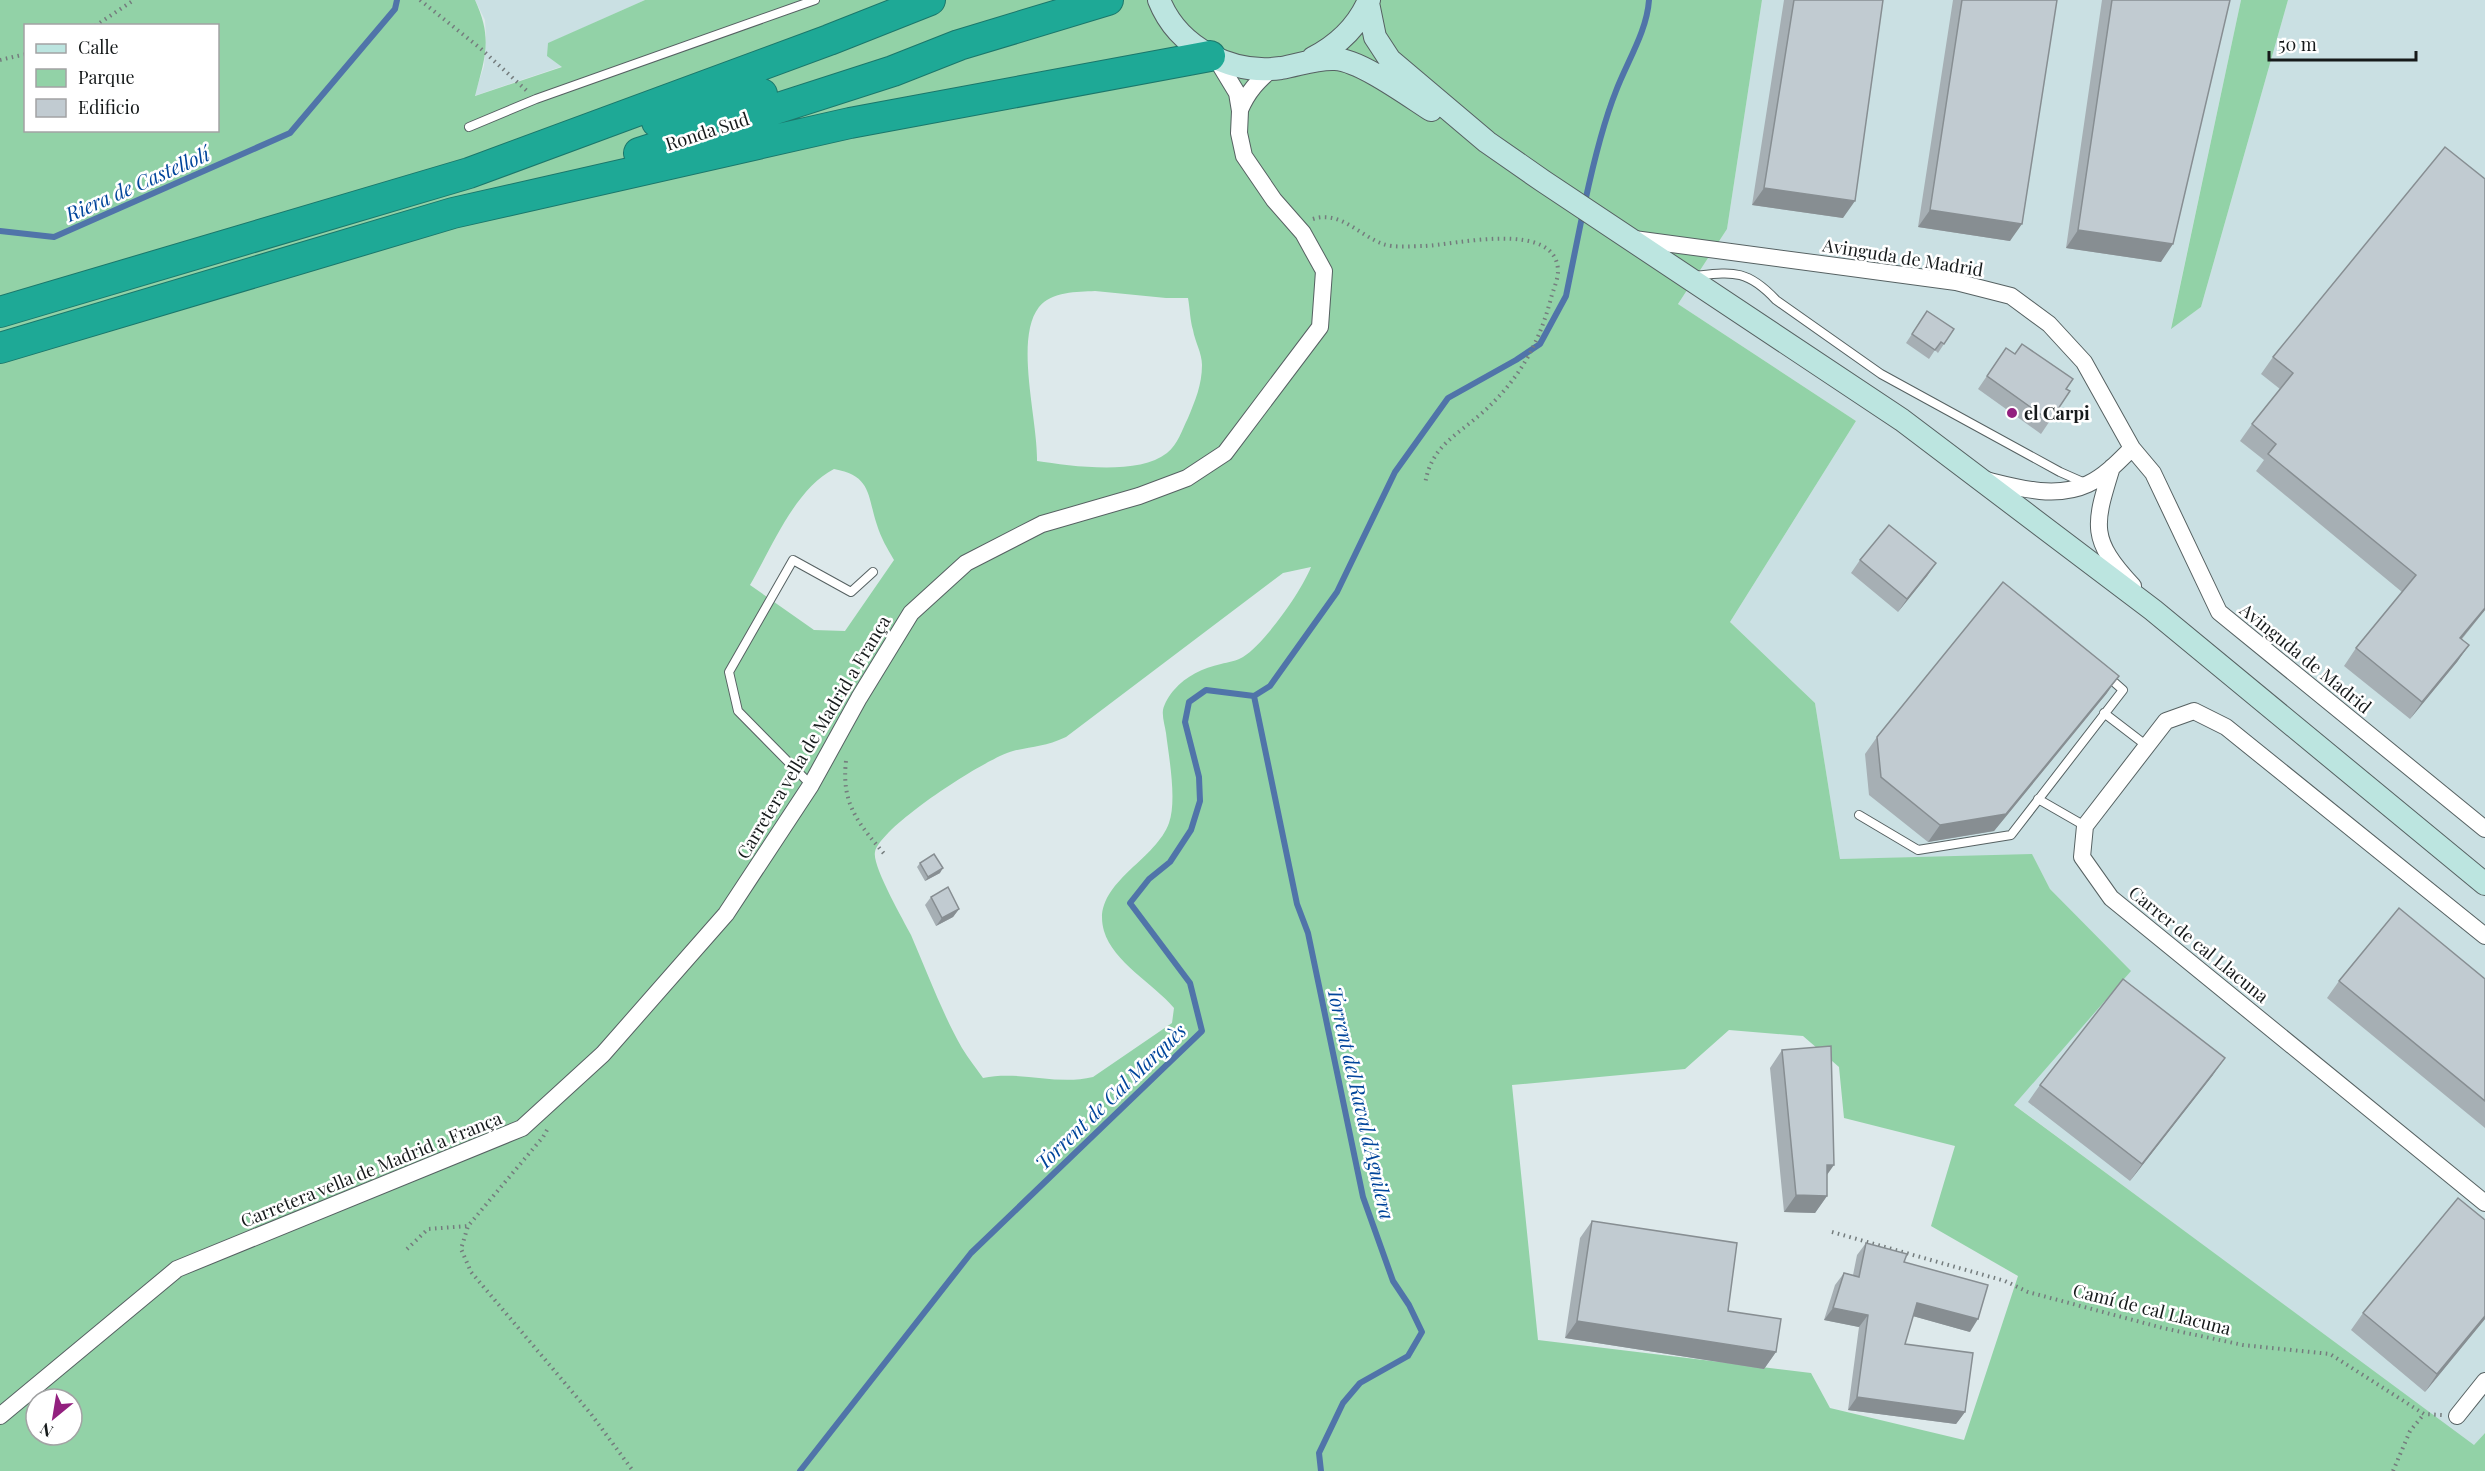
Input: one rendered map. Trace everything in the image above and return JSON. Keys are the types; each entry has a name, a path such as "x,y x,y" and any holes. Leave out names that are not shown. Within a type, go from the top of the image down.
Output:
{"highway":[{"path":"0,312 469,173 829,40 930,0"},
{"name":"Ronda Sud","path":"453,213 893,71 959,45 1108,0"},
{"name":"Ronda Sud","path":"469,173 888,59 959,45"},
{"path":"0,348 453,213 850,123 1214,58"}],"street":[{"path":"1159,0 1173,24 1190,42 1214,58 1245,68 1273,68 1307,61 1337,59 1357,66 1487,142 1600,220 1902,420 2153,610 2485,884"},
{"path":"1307,61 1326,51 1343,38 1357,21 1368,1"},
{"path":"1368,1 1375,37 1390,60 1487,142"},
{"name":"Carretera vella de Madrid a França","path":"0,1416 177,1269 522,1128 603,1054 726,914 811,785 859,698 911,612 966,563 1042,524 1139,496 1186,478 1225,453 1320,327 1324,271 1298,228 1274,200 1244,156 1239,133 1240,111 1237,93 1214,58"},
{"path":"1240,111 1252,87 1273,68"},
{"name":"Avinguda de Madrid","path":"1629,238 1956,282 2011,296 2049,324 2084,362 2132,448 2153,473 2219,612 2485,829"},
{"path":"1979,478 2016,487 2055,492 2089,484 2132,448"},
{"path":"2112,467 2097,525 2099,539 2121,574 2153,610"},
{"path":"2085,826 2166,721 2194,711 2226,727 2485,936"},
{"name":"Carrer de cal Llacuna","path":"2085,826 2082,857 2111,898 2485,1203"},
{"path":"2457,1416 2485,1382"}],"lane":[{"path":"469,127 536,99 815,0"},
{"path":"1686,277 1724,273 1741,274 1761,285 1776,300 1881,374 2060,472 2089,484"},
{"path":"811,785 738,711 729,672 793,560 851,591 873,572"},
{"path":"1859,815 1918,850 2011,835 2123,690 2097,668"},
{"path":"2104,713 2147,747"},
{"path":"2038,799 2085,826"}],"path":[{"path":"98,24 134,0"},
{"path":"420,0 480,48 536,99"},
{"path":"0,60 24,54"},
{"path":"1298,228 1315,218 1327,216 1352,226 1360,234 1386,245 1425,246 1492,237 1507,238 1538,244 1549,250 1556,259 1558,273 1547,316 1519,375 1484,412 1434,455 1426,473 1425,485"},
{"path":"847,756 844,777 851,809 886,856"},
{"path":"548,1127 543,1137 468,1226 461,1249 471,1272 591,1414 633,1471"},
{"path":"407,1249 428,1229 468,1226"},
{"name":"Camí de cal Llacuna","path":"1832,1232 2005,1281 2028,1292 2163,1328 2243,1345 2330,1354 2424,1414 2457,1416"},
{"path":"2393,1471 2410,1431 2424,1414"}],"shaded area":[{"path":"475,0 645,0 549,43 563,66 474,96 484,66 486,36 485,20"},
{"path":"1762,0 2241,0 2171,328 2201,307 2288,0 2485,0 2485,1433 2474,1446 2013,1104 2130,971 2050,889 2032,855 1840,859 1815,703 1730,622 1856,421 1678,304 1727,229"}],"green space":[{"path":"0,0 475,0 484,26 486,48 475,96 562,67 547,56 548,43 645,0 1762,0 1727,229 1678,304 1856,421 1730,622 1815,703 1840,859 2032,854 2050,889 2131,971 2014,1105 2474,1445 2485,1433 2485,1471 0,1471","holes":["1095,291 1188,298 1192,326 1202,361 1196,399 1171,449 1154,460 1122,467 1085,467 1037,461 1029,381 1028,339 1032,321 1039,307 1051,298 1065,293","834,469 855,476 866,488 884,543 894,560 845,631 814,630 750,585 796,504 820,478","1311,567 1291,603 1262,641 1241,658 1208,668 1189,677 1174,690 1163,710 1172,791 1169,823 1162,837 1151,850 1115,886 1106,900 1102,914 1104,931 1116,953 1174,1008 1172,1023 1093,1077 1065,1080 1011,1076 983,1078 955,1035 911,935 878,869 875,852 882,840 914,810 981,766 1013,751 1045,745 1066,737 1283,573","1729,1030 1803,1036 1839,1067 1844,1118 1955,1146 1931,1226 2018,1276 1964,1440 1830,1408 1811,1373 1538,1340 1512,1085 1685,1069"]},
{"path":"2241,0 2288,0 2201,307 2171,329"}],"building":[{"path":"1794,0 1883,0 1855,201 1764,188"},
{"path":"1962,0 2057,0 2022,224 1930,210"},
{"path":"2112,0 2230,0 2173,244 2078,230"},
{"path":"2445,147 2485,179 2485,608 2460,638 2469,645 2422,702 2356,648 2416,575 2268,454 2276,444 2252,424 2293,373 2273,357"},
{"path":"1927,311 1954,329 1944,344 1941,342 1935,350 1912,334"},
{"path":"2022,344 2073,379 2066,389 2070,391 2050,421 1987,376 2006,348 2015,354"},
{"path":"1889,525 1936,563 1907,599 1860,560"},
{"path":"2003,582 2119,676 2006,814 1940,825 1881,777 1877,737"},
{"path":"934,854 943,868 928,877 920,863"},
{"path":"948,887 959,909 942,918 931,897"},
{"path":"2399,908 2485,979 2485,1101 2339,981"},
{"path":"2123,979 2225,1058 2142,1164 2040,1085"},
{"path":"1831,1046 1834,1165 1827,1165 1827,1196 1796,1195 1782,1050"},
{"path":"2458,1198 2485,1220 2485,1316 2437,1374 2363,1313"},
{"path":"1592,1221 1737,1243 1728,1311 1781,1319 1776,1352 1577,1321"},
{"path":"1866,1243 1907,1254 1904,1262 1988,1285 1978,1319 1917,1303 1905,1344 1973,1353 1965,1412 1857,1397 1868,1315 1833,1308 1844,1273 1859,1277"}],"waterway":[{"name":"Riera de Castellolí","path":"0,231 54,237 290,133 395,9 397,0"},
{"path":"1585,202 1606,118 1620,80 1641,35 1649,0"},
{"path":"1254,696 1270,686 1337,592 1395,472 1448,398 1540,344 1566,296 1583,212"},
{"name":"Torrent de Cal Marquès","path":"800,1471 971,1253 1202,1031 1190,983 1130,903 1149,879 1170,862 1191,830 1200,801 1199,777 1185,722 1189,702 1206,690 1254,696"},
{"name":"Torrent del Raval d'Aguilera","path":"1254,696 1297,904 1308,933 1363,1197 1393,1281 1409,1305 1422,1332 1408,1356 1360,1383 1343,1403 1319,1453 1321,1471"}],"place":[{"name":"el Carpi","path":"2012,413"}]}
